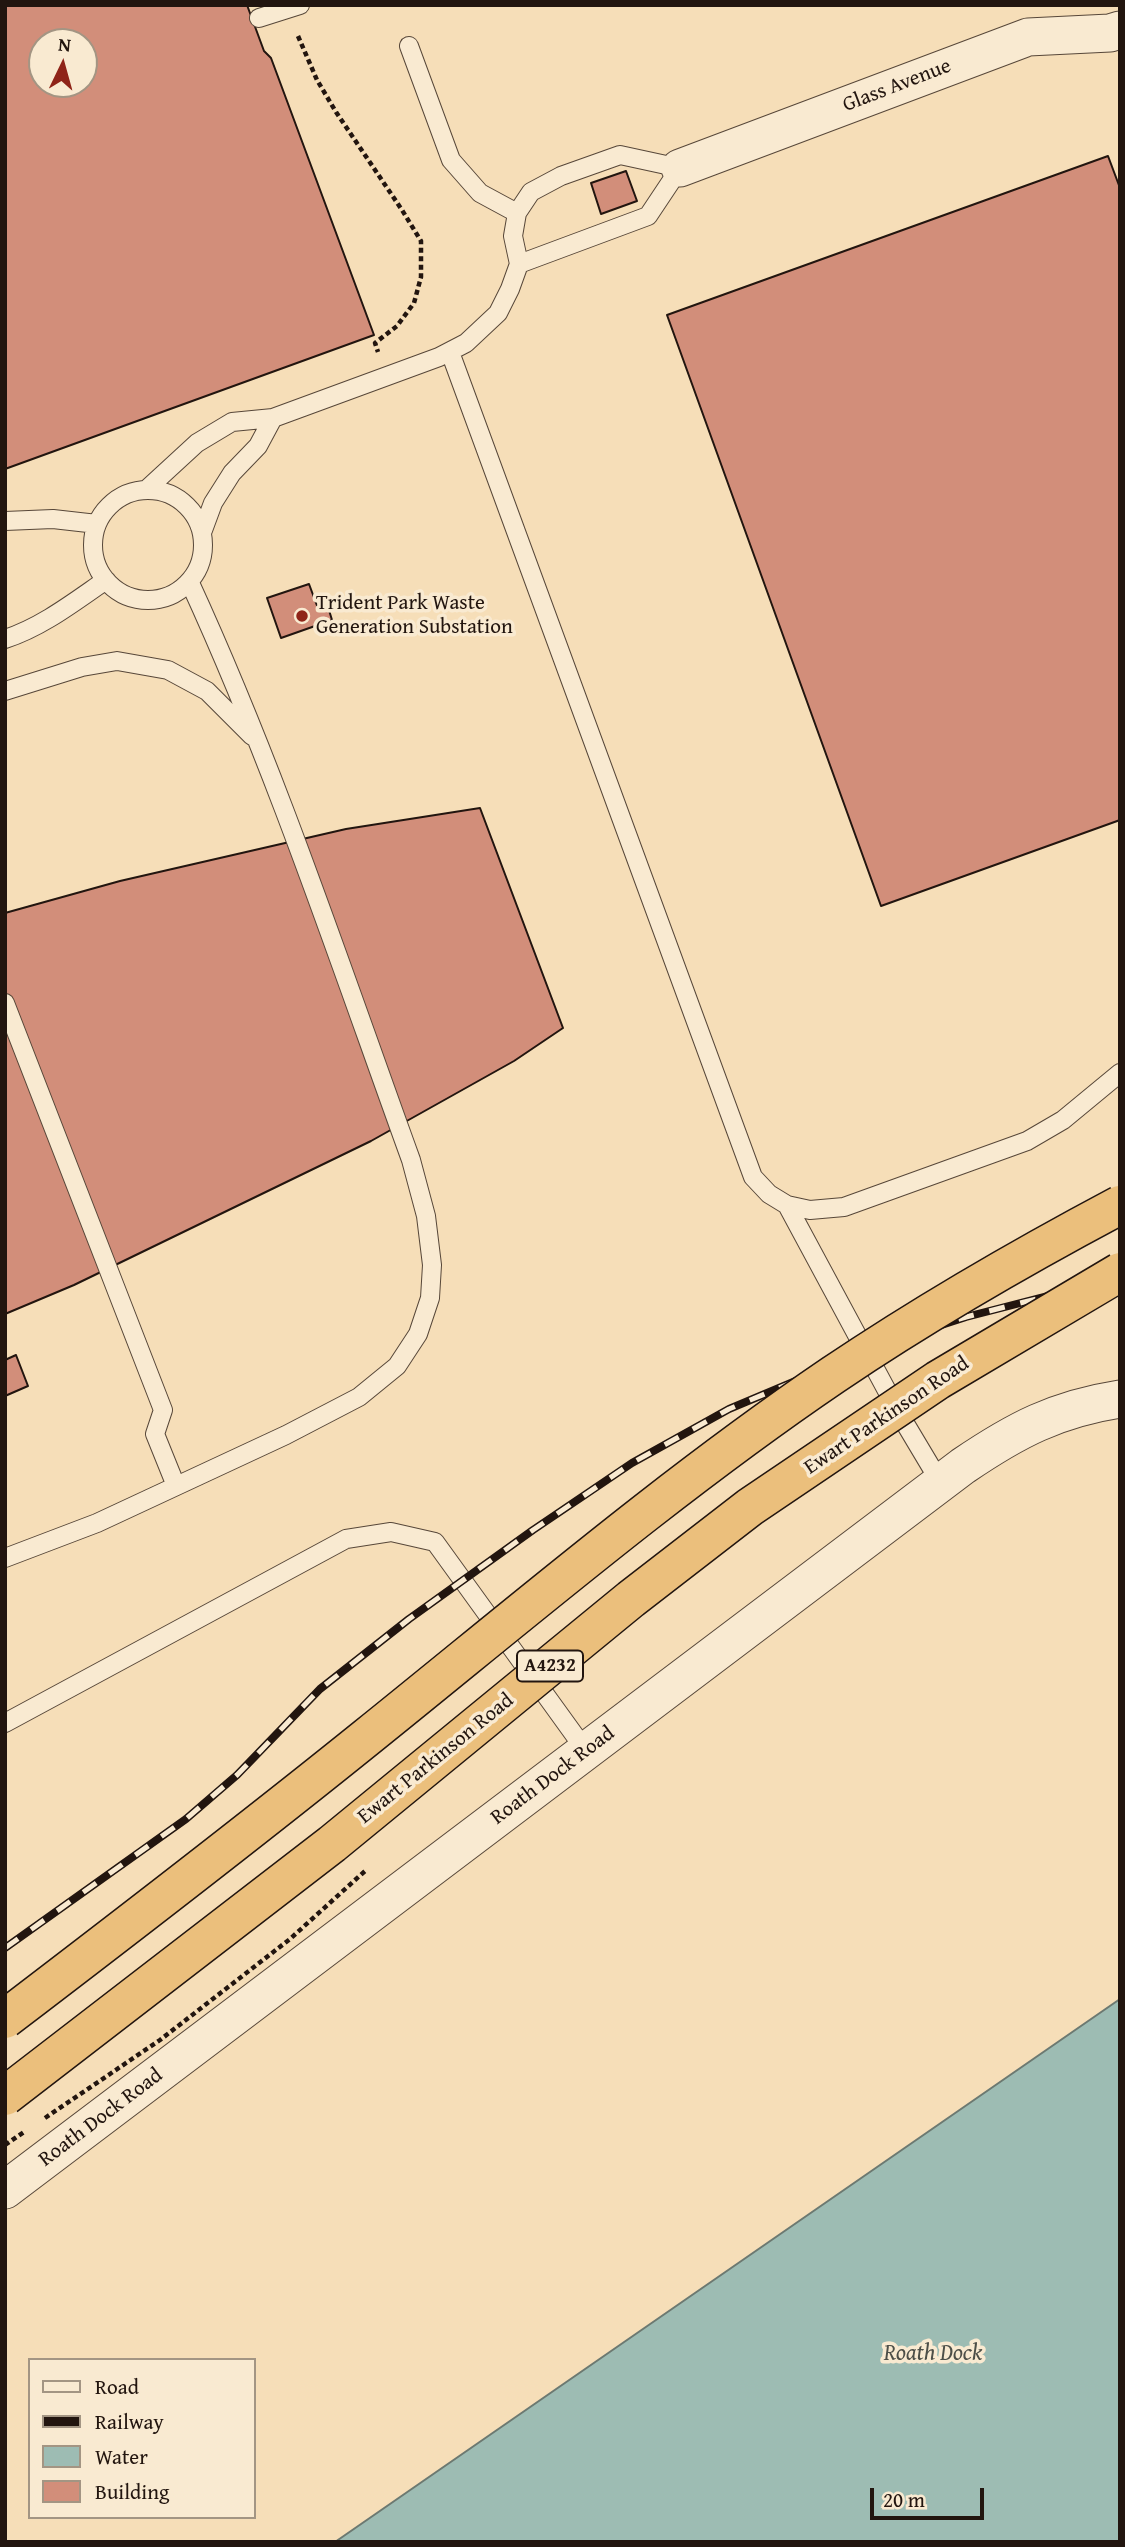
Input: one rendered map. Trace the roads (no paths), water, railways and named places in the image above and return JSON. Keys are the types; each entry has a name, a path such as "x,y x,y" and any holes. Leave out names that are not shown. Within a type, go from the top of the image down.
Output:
{"main road":[{"name":"A4232","path":"5,2019 294,1796 697,1474 775,1417 832,1376 953,1299 1033,1251 1120,1205"},
{"name":"Ewart Parkinson Road","path":"5,2096 332,1844 631,1599 750,1507 938,1380 1080,1293 1120,1272"}],"street":[{"name":"Glass Avenue","path":"680,168 1028,37 1110,33 1120,30"},
{"name":"Roath Dock Road","path":"5,2190 940,1482 1016,1432 1067,1411 1120,1399"}],"lane":[{"path":"259,18 294,7"},
{"path":"409,46 451,160 480,194 517,213"},
{"path":"147,489 197,443 232,422 273,418 450,352 481,331 498,313 519,264 513,236 517,213 531,192 561,176 620,155 680,168 648,216 519,264"},
{"path":"450,352 753,1177 769,1194 787,1205 810,1210 844,1207 1027,1141 1063,1120 1120,1073"},
{"path":"203,530 195,514 182,500 166,492 147,489 129,493 113,502 97,524 93,551 97,569 123,594 140,600 159,600 176,594 190,583 200,567 204,549 203,530 213,503 232,472 258,446 273,418"},
{"path":"5,521 53,519 97,524"},
{"path":"5,639 46,620 106,580"},
{"path":"5,1558 96,1523 286,1435 359,1397 397,1366 418,1334 430,1298 432,1265 426,1216 411,1160 278,795 190,583"},
{"path":"5,691 82,667 117,661 168,670 207,691 257,741"},
{"path":"5,1003 163,1410 155,1434 176,1486"},
{"path":"787,1205 900,1415 940,1482"},
{"path":"5,1723 346,1539 391,1532 435,1542 586,1751"}],"water":[{"name":"Roath Dock","path":"1120,1999 1120,2542 335,2542"}],"railway":[{"path":"5,1948 186,1819 237,1775 320,1689 409,1619 632,1463 729,1409 886,1343 966,1317 1067,1291 1120,1283"}],"place":[{"name":"Trident Park Waste Generation Substation","path":"302,616"}]}
